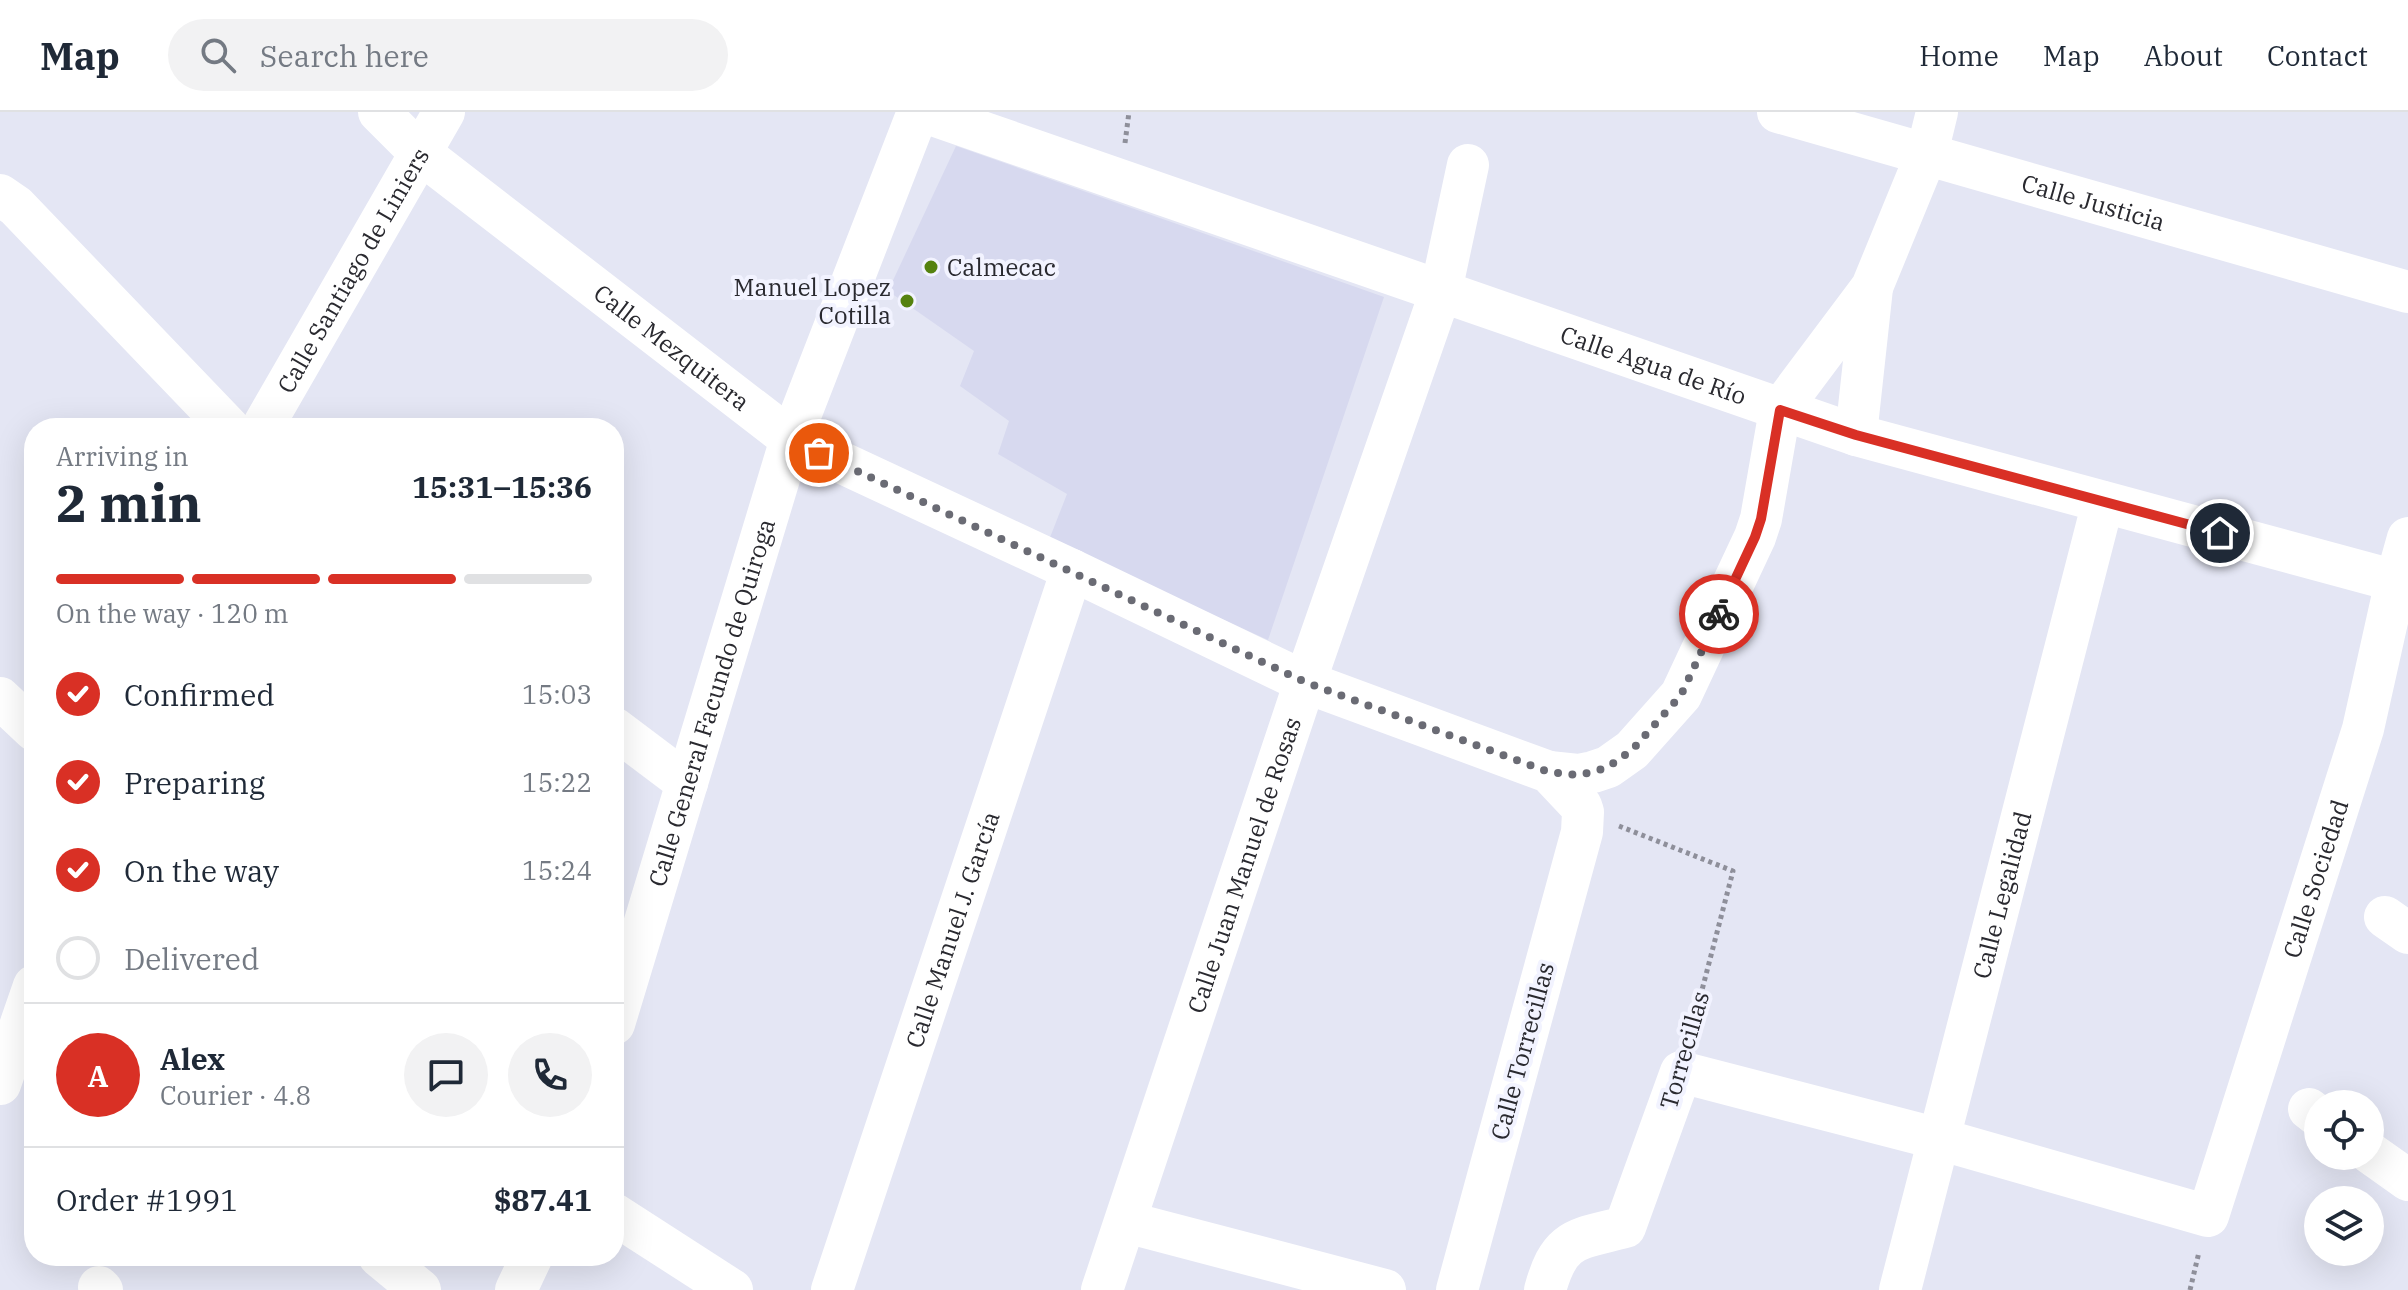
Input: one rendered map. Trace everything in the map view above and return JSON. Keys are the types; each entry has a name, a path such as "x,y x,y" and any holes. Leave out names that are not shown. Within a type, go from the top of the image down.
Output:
{"street":[{"name":"Calle Mezquitera","path":"379,112 419,152 791,439 1305,682 1549,772 1583,812"},
{"name":"Calle Santiago de Liniers","path":"268,418 444,112"},
{"name":"Calle Agua de Río","path":"921,112 1856,435 2396,581"},
{"name":"Calle General Facundo de Quiroga","path":"624,991 791,439 921,112"},
{"name":"Calle Justicia","path":"1778,112 2408,292"},
{"path":"1549,772 1578,775 1608,767 1632,750 1681,695 1755,537 1761,519 1780,410 1872,287 1927,153 1937,112"},
{"name":"Calle Juan Manuel de Rosas","path":"1102,1290 1305,682 1441,291 1468,165"},
{"path":"0,195 16,206 219,418"},
{"path":"1856,435 1872,287"},
{"name":"Calle Legalidad","path":"1900,1290 2103,502"},
{"name":"Calle Sociedad","path":"1939,1139 2208,1216 2363,729 2408,538"},
{"name":"Calle Manuel J. García","path":"832,1290 1072,570"},
{"path":"0,698 24,721"},
{"path":"624,736 687,783"},
{"name":"Calle Torrecillas","path":"1457,1290 1582,832 1583,812"},
{"path":"0,1084 24,1015"},
{"path":"1681,1072 1939,1139"},
{"name":"Torrecillas","path":"1545,1290 1550,1270 1560,1251 1578,1239 1625,1227 1681,1072"},
{"path":"2384,1163 2408,1180"},
{"path":"624,1220 732,1290"},
{"path":"1126,1222 1385,1290"},
{"path":"391,1266 420,1290"},
{"path":"516,1290 527,1266"}],"path":[{"name":"Torrecillas","path":"1583,812 1733,871 1681,1072"}],"shaded area":[{"path":"956,146 1384,297 1268,640 1049,540 1067,494 998,454 1009,421 960,386 974,351 888,291"}],"way so far":[{"path":"819,453 1305,682 1549,772 1578,775 1593,772 1608,767 1632,750 1681,695 1719,614"}],"place":[{"name":"Calmecac","path":"931,267"},
{"name":"Manuel Lopez Cotilla","path":"907,301"}],"route":[{"path":"1719,614 1761,519 1780,410 1856,435 2220,533"}]}
